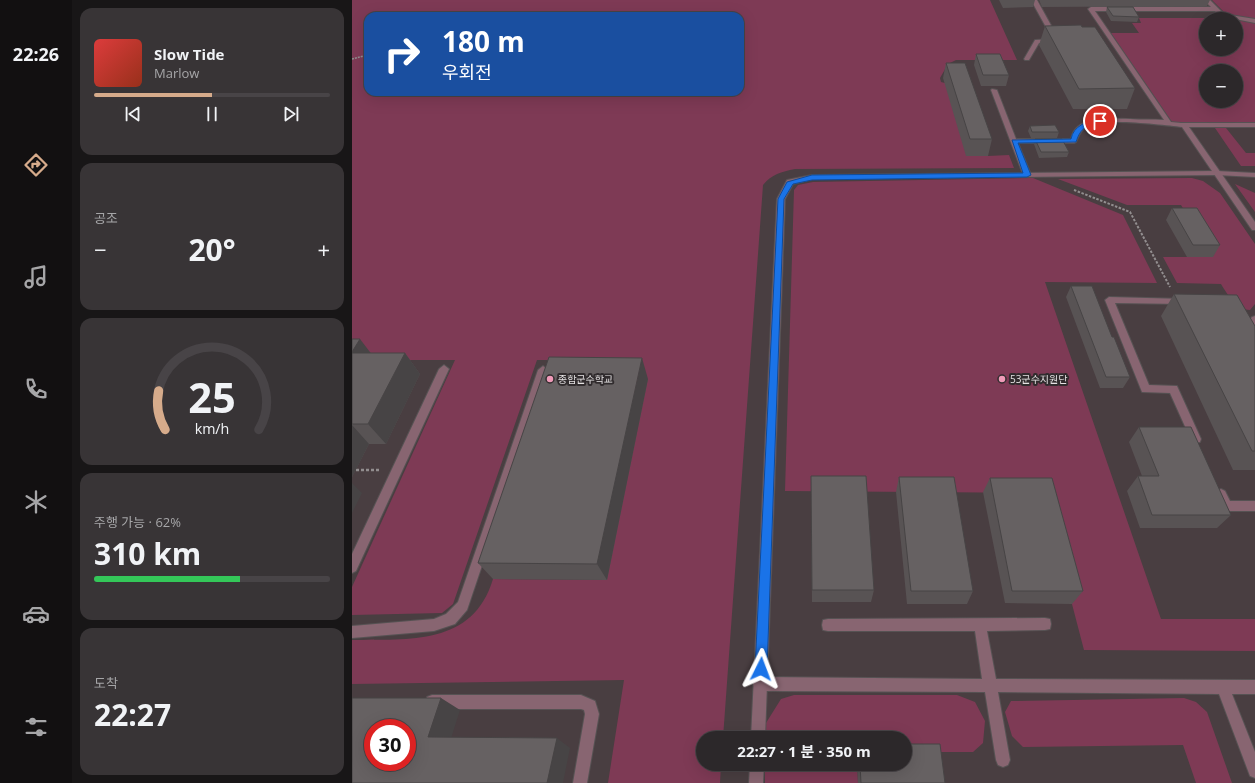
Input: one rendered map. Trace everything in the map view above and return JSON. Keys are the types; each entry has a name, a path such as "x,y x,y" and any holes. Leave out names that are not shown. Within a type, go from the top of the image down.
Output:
{"street":[{"path":"1034,0 1057,41"},
{"path":"1207,0 1222,15 1255,21"},
{"path":"1169,123 1091,9 1216,9"},
{"path":"1027,59 1036,41 1064,41"},
{"path":"1106,41 1113,41"},
{"path":"994,90 1027,175"},
{"path":"1014,141 1074,141 1074,136 1080,127 1092,122 1169,123 1184,125 1255,125"},
{"path":"1184,125 1255,228"},
{"path":"758,731 781,199 790,182 812,178 1217,173 1255,175"},
{"path":"1192,301 1109,300 1146,389 1173,389 1202,451"},
{"path":"1240,318 1255,344"},
{"path":"1246,330 1255,320"},
{"path":"352,567 444,369"},
{"path":"352,632 434,626 450,619 463,606 543,370"},
{"path":"1217,485 1227,506 1255,506"},
{"path":"828,625 1045,624"},
{"path":"980,625 1003,760"},
{"path":"760,684 1255,687"},
{"path":"1223,687 1255,771"},
{"path":"415,702 581,702 590,706 592,714 580,783"},
{"path":"756,783 757,771"}],"path":[{"path":"352,59 364,56"},
{"path":"1074,189 1130,212 1177,301"}],"shaded area":[{"path":"352,0 1255,0 1255,783 352,783"},
{"name":"종합군수학교","path":"352,0 990,0 1017,60 956,60 948,64 940,78 941,82 945,83 988,156 1009,155 1014,168 795,169 777,174 763,185 724,731 696,731 696,771 721,771 720,783 608,783 624,680 352,684 352,640 416,638 436,634 455,627 471,617 484,601 493,579 607,580 563,360 537,360 453,604 442,613 352,615 352,587 455,360 352,360"},
{"path":"1212,0 1255,0 1255,19 1243,17 1243,12 1224,12"},
{"path":"1139,18 1199,18 1199,56 1243,56 1243,19 1255,21 1255,122 1172,122 1111,33 1139,33 1132,23 1141,23"},
{"path":"1215,128 1226,128 1246,153 1255,153 1255,166 1241,166"},
{"path":"1033,178 1123,215 1157,283 1045,282 1161,619 1255,619 1255,651 1084,650 1043,493 785,491 794,190 798,185 813,182"},
{"path":"1192,178 1203,181 1220,193 1255,244 1255,304 1250,310 1241,307 1229,297 1221,284 1177,283 1163,257 1212,257 1181,205 1127,205 1058,179"},
{"path":"1235,184 1255,193 1255,212"},
{"path":"794,695 957,695 975,702 985,721 983,743 973,752 912,752 912,731 766,731 766,723 781,699"},
{"path":"1184,698 1196,702 1207,712 1232,783 1196,783 1183,745 1023,747 1012,736 1005,712 1011,701"},
{"path":"765,771 857,771 858,783 765,783"}],"building":[{"path":"1107,7 1133,7 1139,17 1113,16"},
{"path":"1081,25 1082,27 1095,27 1135,88 1079,89 1045,26"},
{"path":"976,54 1000,54 1009,75 983,75"},
{"path":"946,63 965,63 992,139 970,139"},
{"path":"1055,125 1059,132 1032,132 1030,126"},
{"path":"1035,139 1062,139 1069,152 1041,152"},
{"path":"1172,208 1197,208 1220,245 1193,245"},
{"path":"1071,286 1092,286 1130,377 1106,377"},
{"path":"1174,294 1237,295 1255,326 1255,451 1252,451"},
{"path":"352,339 360,339 352,352"},
{"path":"352,353 405,353 368,424 352,424"},
{"path":"549,357 642,358 597,564 478,563"},
{"path":"1139,427 1191,427 1231,515 1152,515 1138,476 1159,476"},
{"path":"811,476 866,476 874,590 812,590"},
{"path":"899,477 954,477 973,591 911,591"},
{"path":"990,478 1052,478 1083,591 1012,591"},
{"path":"352,698 441,698 428,737 557,738 547,783 352,783"},
{"path":"912,744 940,744 945,783 861,783 860,771 912,771"}],"place":[{"name":"종합군수학교","path":"550,379"},
{"name":"53군수지원단","path":"1002,379"}],"route":[{"path":"761,669 781,199 790,182 812,178 1027,175 1014,141 1074,141 1074,136 1080,127 1092,122 1100,121"}]}
